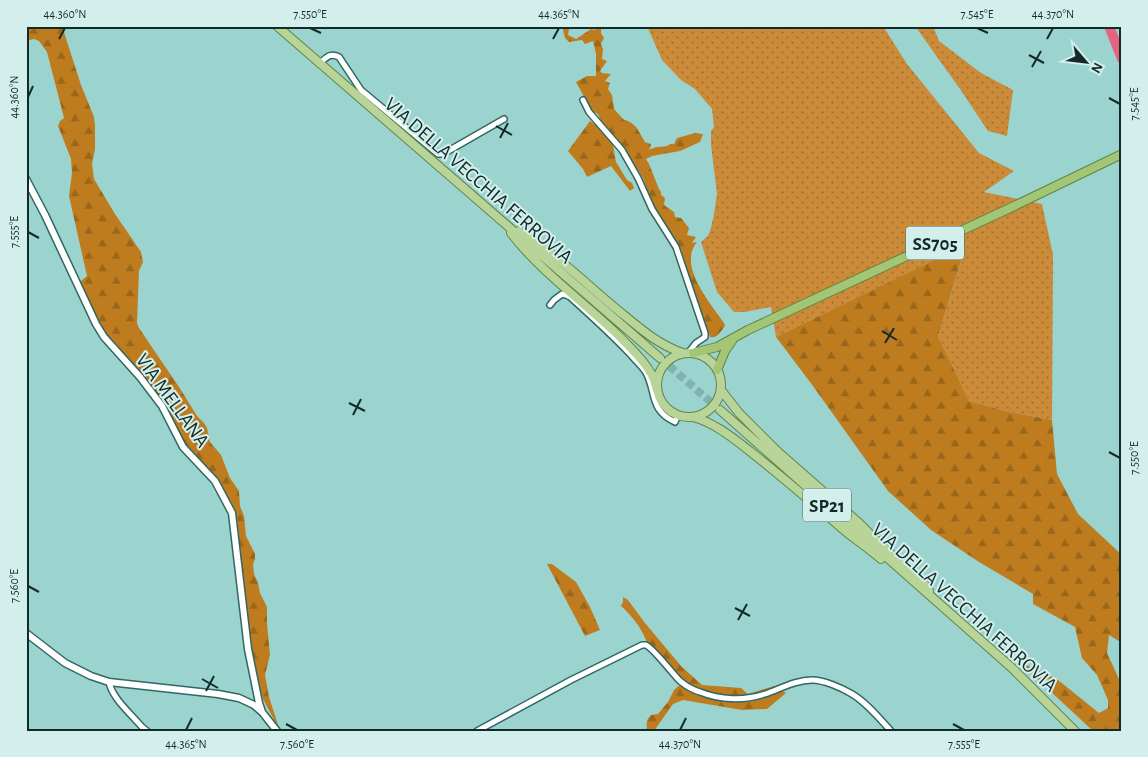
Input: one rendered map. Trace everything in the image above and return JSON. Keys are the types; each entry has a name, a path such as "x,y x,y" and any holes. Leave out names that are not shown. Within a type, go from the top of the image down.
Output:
{"highway":[{"name":"SS705","path":"688,353 717,347 748,330 1122,154"},
{"path":"717,370 727,347 736,336"}],"main road":[{"name":"VIA DELLA VECCHIA FERROVIA","path":"276,26 660,358"},
{"path":"500,220 543,247 650,336 670,349 707,358 717,370 721,382 717,400 711,408 703,414 693,416 678,415 666,407 660,399 651,373 633,351 605,322 522,248 500,220"},
{"path":"657,390 658,375 663,366 674,356 688,353"},
{"path":"720,390 739,413 777,451 859,523 880,545 922,582 934,599"},
{"name":"VIA DELLA VECCHIA FERROVIA","path":"720,410 1005,662 1075,731"},
{"path":"693,416 708,422 745,447 916,589 934,599"}],"street":[{"path":"320,63 330,55 339,57 361,90 438,154 443,154 504,119"},
{"path":"583,100 590,112 622,150 638,178 652,209 676,247 705,333 705,337 696,343 688,353"},
{"name":"VIA MELLANA","path":"26,179 104,337 140,377 162,406 183,447 215,481 232,513 248,648 262,712"},
{"path":"550,305 562,294 570,297 643,368 650,381 654,400 663,414 675,422 678,415"},
{"path":"26,633 65,663 91,676 109,682 228,695 247,702 262,712 277,731"},
{"path":"477,731 571,680 642,645 646,645 681,681 700,692 724,698 748,698 763,695 799,682 813,680 839,687 853,694 891,731"},
{"path":"109,682 110,689 115,696 147,731"}],"shaded area":[{"path":"647,26 883,26 907,64 979,153 1014,171 984,192 1042,204 1053,255 1052,420 1009,412 969,401 938,336 966,246 776,337 771,307 734,312 717,292 701,242 708,236 711,228 717,194 711,145 711,131 714,127 712,109 695,89 681,80 662,60"},
{"path":"915,26 933,26 939,41 981,73 1013,90 1007,136 988,131"}],"green space":[{"path":"26,26 62,26 81,85 94,117 95,149 92,164 94,179 141,252 143,262 139,271 137,323 197,416 204,423 210,442 221,455 230,478 239,491 246,536 255,554 254,574 267,607 270,655 265,675 269,697 280,731 263,699 254,666 249,639 237,517 233,506 216,478 185,445 163,403 112,342 99,322 81,284 81,281 87,276 69,196 72,173 71,159 58,126 64,118 47,52 39,41 34,39 26,41"},
{"path":"562,26 568,26 568,35 576,39 591,29 595,30 596,26 601,26 601,33 604,38 601,44 603,49 602,59 607,61 600,71 611,74 605,81 610,83 608,89 612,95 614,109 624,120 634,125 645,142 651,144 648,150 674,144 677,138 695,133 703,134 700,142 680,151 652,156 646,159 661,195 665,198 664,205 674,212 675,217 681,218 689,228 687,235 696,237 692,243 697,242 692,252 693,273 704,295 725,326 715,337 710,337 687,272 681,249 652,205 643,178 619,141 611,132 608,136 613,145 616,162 634,188 630,191 611,166 587,177 568,151 590,121 600,128 603,125 598,114 592,111 576,82 587,76 596,76 596,54 593,41 585,44 582,40 569,42 565,38"},
{"path":"966,245 938,336 969,401 1009,412 1052,420 1057,474 1078,514 1122,555 1122,643 1109,635 1107,653 1119,679 1122,731 1093,731 1018,661 1058,680 1099,713 1108,708 1108,700 1097,675 1082,658 1075,627 1033,604 1033,594 979,562 931,530 888,491 776,337"},
{"path":"547,564 552,564 576,582 600,630 585,636"},
{"path":"623,597 628,600 681,666 702,685 741,688 748,694 774,686 786,693 767,709 742,710 683,700 673,704 654,731 645,731 650,716 658,714 668,702 674,690 683,682 647,643 636,623 621,606"}],"waterway":[{"path":"1109,26 1122,59"}],"tunnel":[{"path":"660,358 720,410"}]}
